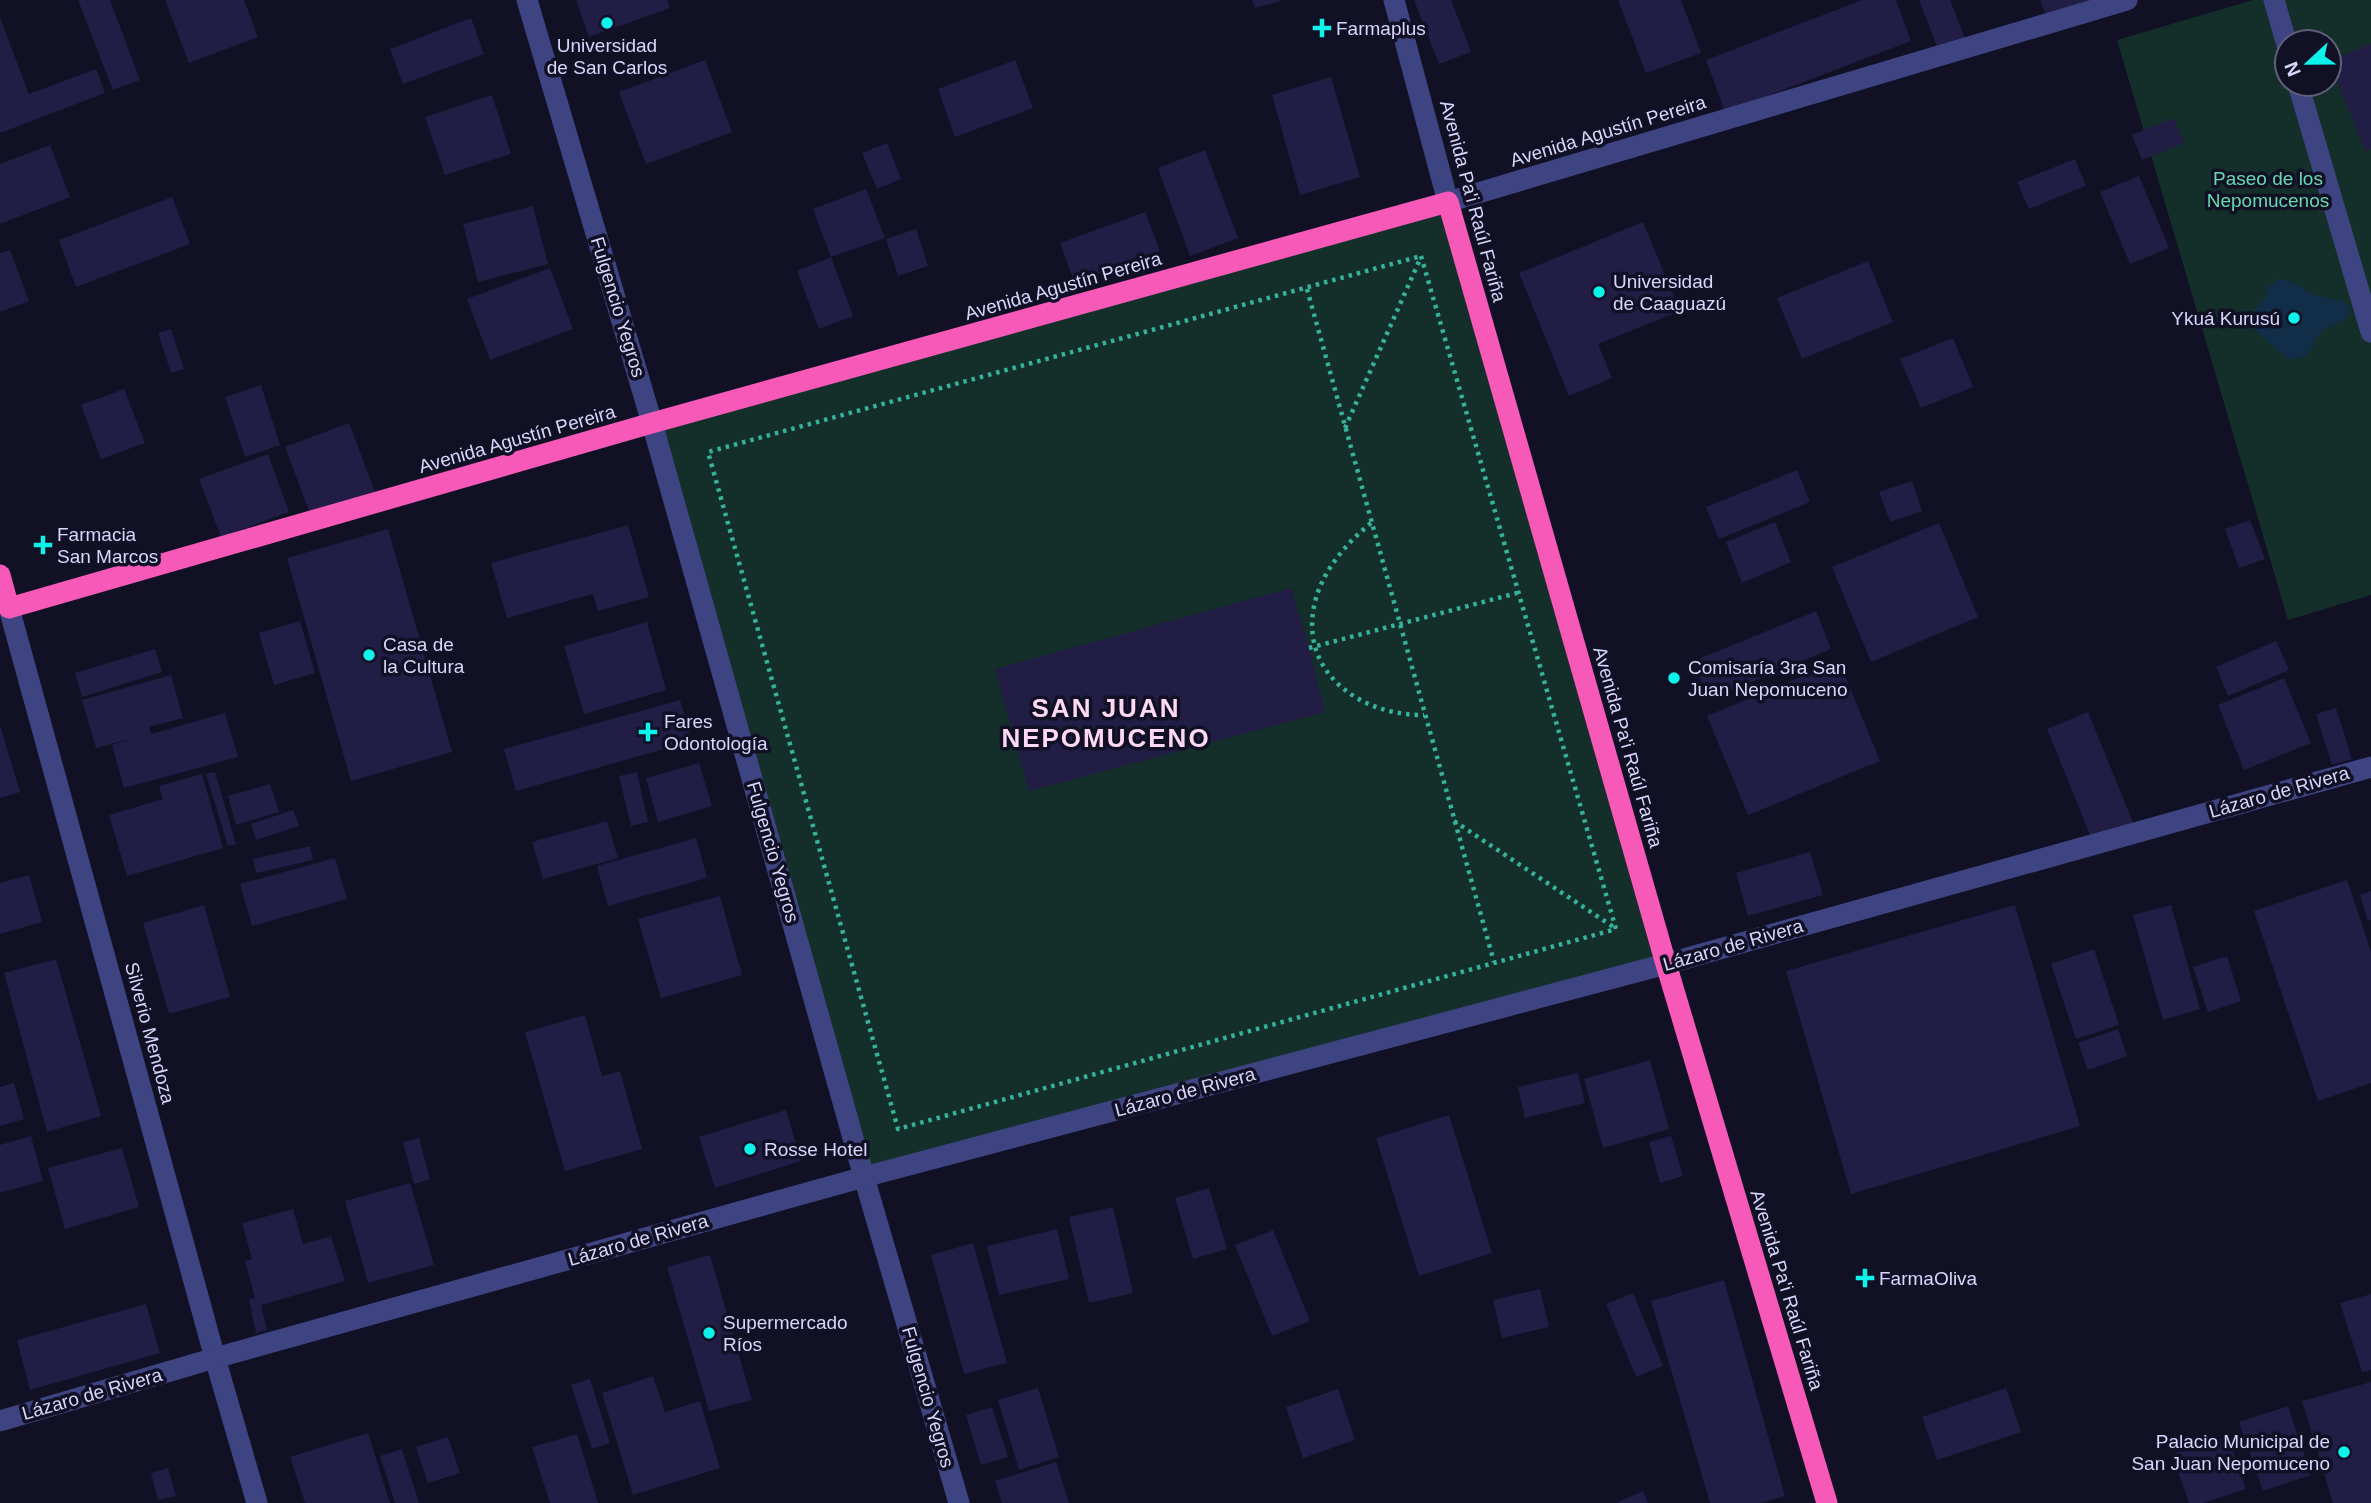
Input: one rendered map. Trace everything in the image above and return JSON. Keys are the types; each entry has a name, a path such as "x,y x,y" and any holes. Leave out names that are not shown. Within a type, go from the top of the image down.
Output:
{"highway":[{"name":"Avenida Agustín Pereira","path":"9,608 652,424 1448,202"},
{"name":"Avenida Pa'i Raúl Fariña","path":"1448,202 1666,964 1827,1503"},
{"name":"Silverio Mendoza","path":"0,575 9,608"}],"street":[{"name":"Fulgencio Yegros","path":"527,0 652,424 864,1177 959,1503"},
{"name":"Avenida Pa'i Raúl Fariña","path":"1394,0 1448,202"},
{"name":"Avenida Agustín Pereira","path":"1448,202 2127,0"},
{"path":"2274,0 2282,28"},
{"path":"2302,98 2371,332"},
{"name":"Silverio Mendoza","path":"9,608 257,1503"},
{"name":"Lázaro de Rivera","path":"0,1421 215,1358 864,1177 1666,964 2371,766"}],"path":[{"path":"1421,256 709,452 898,1129 1616,929"},
{"path":"1345,428 1421,256"},
{"path":"1421,256 1616,929"},
{"path":"1307,289 1494,962"},
{"path":"1371,523 1347,546 1323,579 1313,611 1312,625 1316,647 1334,679 1358,701 1390,712 1409,716 1424,715"},
{"path":"1309,648 1517,593"},
{"path":"1454,821 1616,929"}],"green space":[{"name":"Paseo de los Nepomucenos","path":"2253,0 2371,0 2371,595 2288,620 2117,40"},
{"path":"1441,211 1660,960 869,1169 660,430"}],"water":[{"path":"2279,279 2294,283 2315,295 2349,305 2350,313 2347,317 2321,332 2304,357 2289,359 2252,328 2251,318 2255,309 2264,300 2268,287"}],"building":[{"path":"78,0 110,0 140,80 113,90"},
{"path":"165,0 244,0 258,37 189,63"},
{"name":"Universidad de San Carlos","path":"576,0 667,0 670,8 589,37"},
{"path":"1252,0 1281,0 1281,1 1255,8"},
{"path":"1414,0 1451,0 1471,52 1439,64"},
{"path":"1618,0 1681,0 1701,53 1646,73"},
{"path":"1862,0 1896,0 1911,41 1725,112 1706,60"},
{"path":"1919,0 1950,0 1965,39 1938,49"},
{"path":"2040,0 2094,0 2047,18"},
{"path":"0,18 29,94 96,69 105,93 0,133"},
{"path":"471,18 484,54 403,84 390,49"},
{"path":"2371,44 2371,149 2366,152 2343,95 2343,55"},
{"path":"705,60 732,132 646,164 619,92"},
{"path":"1015,60 1033,108 955,137 938,89"},
{"path":"1331,77 1360,177 1300,195 1272,95"},
{"path":"492,95 511,154 445,175 425,117"},
{"path":"2174,118 2184,143 2142,160 2132,135"},
{"path":"887,143 901,179 877,189 862,153"},
{"path":"50,145 70,197 0,224 0,164"},
{"path":"1205,150 1238,238 1190,256 1158,168"},
{"path":"2075,159 2086,186 2029,209 2017,182"},
{"path":"2139,176 2169,248 2130,264 2100,192"},
{"path":"866,189 885,238 831,257 813,209"},
{"path":"172,197 190,244 76,287 59,240"},
{"path":"533,206 548,264 478,282 463,224"},
{"path":"1145,212 1160,251 1075,283 1060,243"},
{"name":"Universidad de Caaguazú","path":"1643,222 1680,311 1598,344 1612,378 1569,396 1519,273"},
{"path":"916,229 928,266 898,276 886,239"},
{"path":"10,250 29,301 0,312 0,253"},
{"path":"831,257 853,316 819,329 797,271"},
{"path":"1868,261 1893,322 1802,359 1777,298"},
{"path":"550,268 573,329 490,360 467,299"},
{"path":"171,329 184,369 171,373 158,333"},
{"path":"1953,338 1973,387 1921,408 1900,359"},
{"path":"261,385 280,445 245,457 225,397"},
{"path":"124,389 145,443 101,459 81,405"},
{"path":"349,423 375,492 311,516 285,447"},
{"path":"268,454 289,512 221,537 199,479"},
{"path":"1797,470 1810,502 1719,539 1706,507"},
{"path":"1912,481 1922,511 1890,522 1879,492"},
{"path":"2250,520 2265,559 2239,568 2225,529"},
{"path":"1775,522 1791,562 1742,583 1726,542"},
{"path":"1939,523 1978,617 1871,662 1832,567"},
{"path":"628,525 649,597 598,611 593,594 507,618 491,563"},
{"name":"Casa de la Cultura","path":"388,529 452,752 351,781 287,558"},
{"path":"1291,588 1325,712 1029,791 995,669"},
{"path":"1816,611 1831,649 1708,700 1693,661"},
{"path":"300,621 315,673 274,685 259,633"},
{"path":"647,622 666,690 584,714 564,646"},
{"path":"2276,641 2289,670 2228,696 2216,667"},
{"path":"155,649 162,672 82,697 75,673"},
{"path":"1839,661 1880,761 1748,815 1707,716"},
{"path":"171,675 183,718 149,727 151,734 225,713 238,757 124,788 112,745 134,738 96,748 82,700"},
{"path":"2284,678 2311,743 2244,770 2218,705"},
{"path":"680,700 692,741 516,791 504,749"},
{"path":"2336,708 2352,759 2332,765 2316,714"},
{"path":"2088,712 2134,825 2093,842 2047,729"},
{"path":"0,725 20,792 0,798"},
{"path":"699,763 712,806 658,822 646,778"},
{"path":"215,772 236,844 228,846 206,774"},
{"path":"637,772 648,822 631,826 619,776"},
{"path":"202,774 223,848 127,876 109,815 163,799 159,786"},
{"path":"270,784 279,812 236,825 228,796"},
{"path":"293,810 299,826 256,840 251,824"},
{"path":"607,821 618,858 543,879 532,842"},
{"path":"696,838 707,878 608,906 597,866"},
{"path":"310,846 313,860 256,873 253,859"},
{"path":"1810,852 1823,895 1748,916 1736,873"},
{"path":"335,858 347,899 252,926 240,884"},
{"path":"29,875 42,922 0,934 0,883"},
{"path":"2347,880 2371,951 2371,1083 2318,1101 2254,911"},
{"path":"2371,891 2371,920 2368,921 2360,895"},
{"path":"720,896 742,975 661,998 638,919"},
{"path":"204,905 230,997 169,1014 143,923"},
{"path":"2015,905 2080,1126 1851,1194 1786,971"},
{"path":"2171,905 2200,1009 2163,1020 2133,915"},
{"path":"2094,949 2119,1025 2076,1039 2051,964"},
{"path":"2227,956 2241,1001 2208,1012 2193,967"},
{"path":"56,959 101,1116 47,1132 4,973"},
{"path":"585,1015 602,1076 620,1071 642,1149 565,1171 525,1032"},
{"path":"2118,1029 2127,1056 2088,1070 2078,1043"},
{"path":"1650,1060 1669,1129 1603,1148 1584,1079"},
{"path":"1578,1073 1585,1103 1525,1118 1518,1087"},
{"path":"14,1083 24,1119 0,1126 0,1087"},
{"name":"Rosse Hotel","path":"786,1110 801,1161 715,1188 699,1137"},
{"path":"1449,1115 1492,1253 1419,1276 1376,1138"},
{"path":"31,1136 43,1181 0,1193 0,1145"},
{"path":"1671,1136 1683,1176 1660,1183 1649,1142"},
{"path":"419,1138 430,1179 414,1184 403,1142"},
{"path":"122,1148 139,1207 65,1229 48,1168"},
{"path":"410,1183 434,1265 368,1283 345,1201"},
{"path":"1209,1188 1227,1249 1193,1259 1175,1198"},
{"path":"1113,1207 1133,1293 1089,1303 1069,1217"},
{"path":"293,1209 303,1244 331,1236 345,1281 261,1305 267,1330 256,1333 249,1299 255,1298 245,1261 252,1259 242,1223"},
{"path":"1057,1229 1069,1279 999,1295 987,1246"},
{"path":"1273,1230 1310,1321 1272,1336 1235,1245"},
{"path":"973,1243 1007,1363 964,1374 931,1255"},
{"name":"Supermercado Ríos","path":"710,1255 752,1400 709,1411 667,1267"},
{"path":"1724,1280 1785,1496 1760,1503 1710,1503 1651,1301"},
{"path":"1540,1289 1549,1327 1502,1338 1493,1300"},
{"path":"1633,1293 1663,1366 1636,1377 1606,1304"},
{"path":"2371,1294 2371,1370 2362,1372 2340,1303"},
{"path":"146,1304 160,1353 30,1390 17,1340"},
{"path":"653,1376 665,1412 700,1401 720,1468 633,1495 602,1393"},
{"path":"590,1379 610,1443 592,1449 571,1385"},
{"name":"Palacio Municipal de San Juan Nepomuceno","path":"2371,1382 2371,1503 2333,1503 2302,1401"},
{"path":"1038,1388 1059,1457 1019,1470 998,1400"},
{"path":"2006,1388 2021,1432 1937,1460 1922,1417"},
{"path":"1338,1389 1355,1440 1303,1458 1286,1407"},
{"path":"2288,1406 2311,1475 2263,1491 2239,1422"},
{"path":"992,1407 1008,1457 981,1465 966,1415"},
{"path":"368,1433 390,1503 305,1503 290,1457"},
{"path":"577,1434 598,1503 550,1503 532,1447"},
{"path":"2228,1436 2246,1489 2203,1503 2189,1503 2172,1454"},
{"path":"448,1437 460,1473 428,1483 416,1447"},
{"path":"402,1449 419,1503 395,1503 380,1456"},
{"path":"1056,1462 1069,1503 1002,1503 995,1481"},
{"path":"168,1468 176,1496 158,1500 151,1473"},
{"path":"1643,1491 1648,1503 1616,1503"}],"place":[{"name":"Universidad de San Carlos","path":"607,23"},
{"name":"Farmaplus","path":"1322,28"},
{"name":"Universidad de Caaguazú","path":"1599,292"},
{"name":"Ykuá Kurusú","path":"2294,318"},
{"name":"Farmacia San Marcos","path":"43,545"},
{"name":"Casa de la Cultura","path":"369,655"},
{"name":"Comisaría 3ra San Juan Nepomuceno","path":"1674,678"},
{"name":"Fares Odontología","path":"648,732"},
{"name":"Rosse Hotel","path":"750,1149"},
{"name":"FarmaOliva","path":"1865,1278"},
{"name":"Supermercado Ríos","path":"709,1333"},
{"name":"Palacio Municipal de San Juan Nepomuceno","path":"2344,1452"}],"district":[{"name":"SAN JUAN NEPOMUCENO","path":"1106,723"}]}
